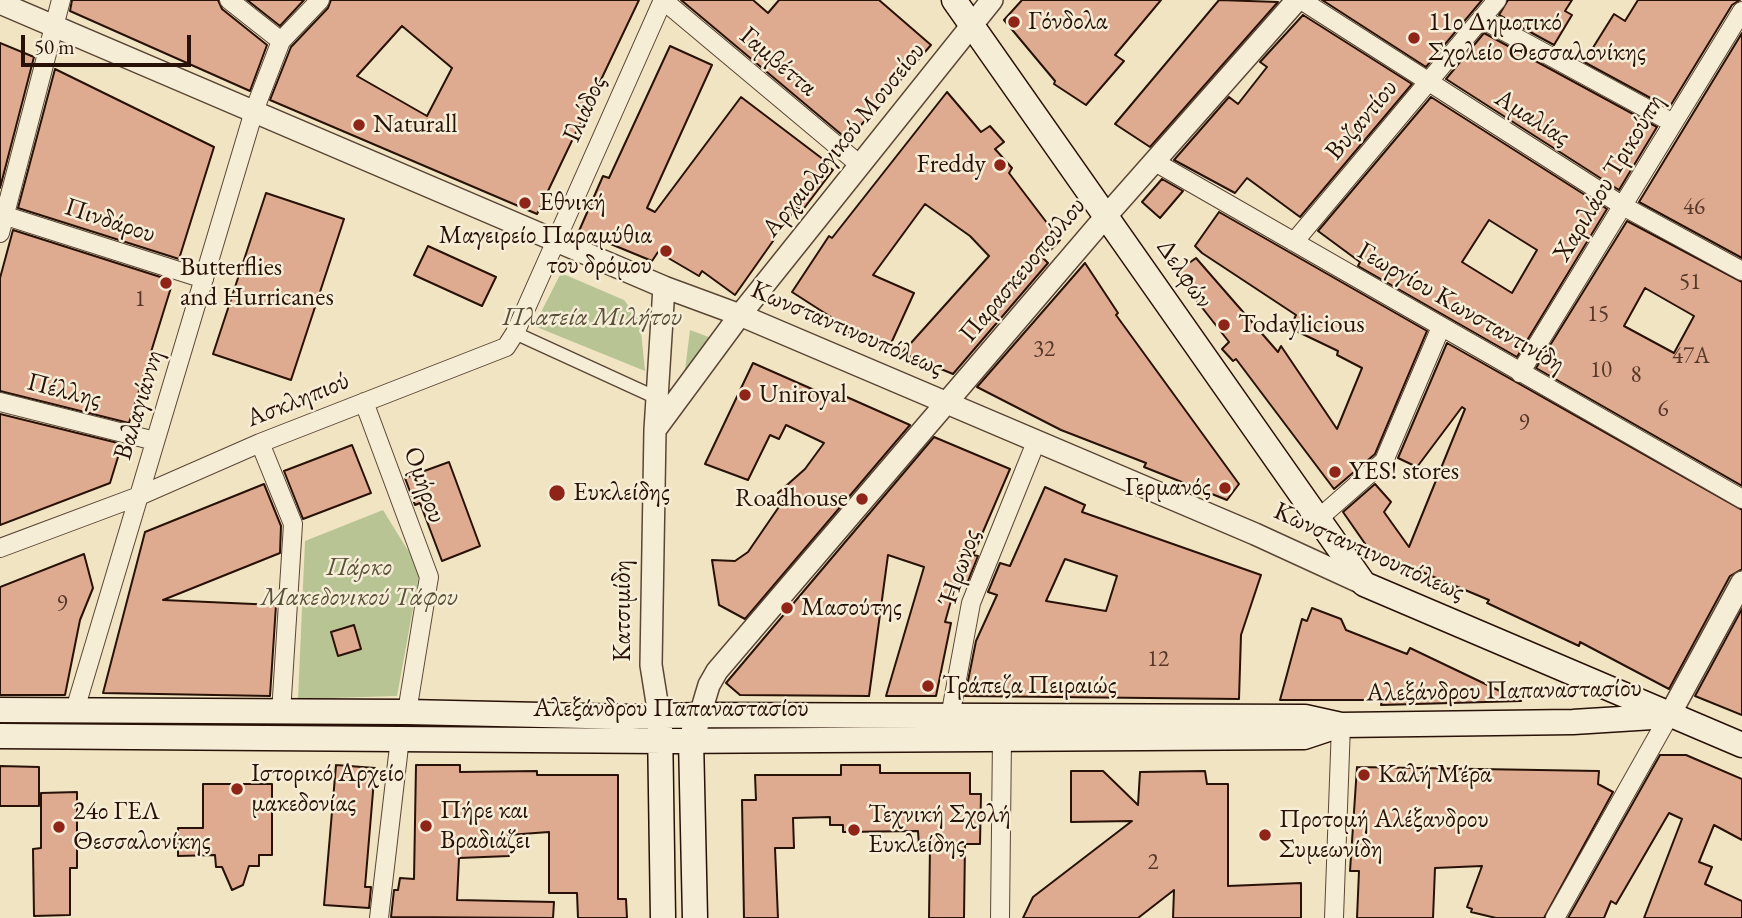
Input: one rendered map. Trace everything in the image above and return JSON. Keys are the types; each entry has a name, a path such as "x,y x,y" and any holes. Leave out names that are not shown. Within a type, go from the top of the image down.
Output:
{"main road":[{"name":"Δελφών","path":"954,0 1364,584"},
{"name":"Κωνσταντινουπόλεως","path":"1364,584 1742,745"},
{"name":"Αλεξάνδρου Παπαναστασίου","path":"0,710 74,713 1306,717 1341,725 1573,722 1669,716"},
{"name":"Κατσιμίδη","path":"659,715 663,741 663,918"},
{"path":"695,918 691,739 700,715"},
{"name":"Αλεξάνδρου Παπαναστασίου","path":"0,736 663,741 1304,737 1341,725"}],"street":[{"path":"2,220 61,0"},
{"path":"229,0 281,41 320,0"},
{"name":"Γαμβέττα","path":"663,0 860,165"},
{"name":"Ιλιάδος","path":"556,239 663,0"},
{"name":"Αρχαιολογικού Μουσείου","path":"740,315 992,0"},
{"name":"Αμαλίας","path":"1299,0 1623,206 1742,271"},
{"name":"Παρασκευοπούλου","path":"700,715 714,675 1107,215 1299,0"},
{"name":"Βυζαντίου","path":"1294,242 1497,0"},
{"name":"Κωνσταντινουπόλεως","path":"0,3 1255,534 1364,584"},
{"name":"Χαριλάου Τρικούπη","path":"1520,373 1742,11"},
{"path":"1482,19 1673,123"},
{"name":"Βαλαγιάννη","path":"74,713 254,111 281,41"},
{"name":"Γεωργίου Κωνσταντινίδη","path":"1155,162 1742,499"},
{"name":"Πινδάρου","path":"2,220 204,279"},
{"name":"Ασκληπιού","path":"0,548 139,496 260,443 506,347 515,333 556,239"},
{"name":"Κατσιμίδη","path":"659,715 651,664 655,430 664,286"},
{"path":"655,430 740,315"},
{"path":"1318,519 1384,461 1441,327"},
{"path":"515,333 657,398"},
{"name":"Πέλλης","path":"0,402 155,441"},
{"name":"Ομήρου","path":"365,402 429,577 407,712"},
{"name":"Ήρωνος","path":"950,716 971,603 1037,442"},
{"path":"260,443 293,524 281,713"},
{"path":"1555,918 1742,582"},
{"path":"1334,918 1341,725"},
{"path":"379,918 400,738"},
{"path":"1000,918 1002,738"}],"green space":[{"name":"Πλατεία Μιλήτου","path":"561,273 624,300 640,321 645,371 534,326"},
{"path":"690,330 714,339 688,371 685,370"},
{"name":"Πάρκο Μακεδονικού Τάφου","path":"383,510 420,570 397,696 298,699 305,541"}],"building":[{"path":"72,0 218,0 222,9 267,45 250,91 70,11"},
{"path":"247,0 304,0 280,26"},
{"path":"331,0 639,0 537,214 270,100 291,47 328,8","holes":["402,26 452,68 427,116 357,76"]},
{"path":"681,0 753,0 768,13 779,0 879,0 931,45 848,140"},
{"path":"1022,0 1161,0 1115,55 1124,61 1086,105 1054,84 1055,81 1004,20"},
{"path":"1219,0 1278,2 1150,147 1115,124"},
{"name":"11ο Δημοτικό Σχολείο Θεσσαλονίκης","path":"1322,0 1482,0 1426,67"},
{"path":"1508,0 1572,0 1565,11 1572,15 1554,45 1499,15"},
{"path":"1638,0 1740,0 1732,5 1669,108 1584,62 1614,14 1625,21"},
{"path":"1303,15 1412,84 1300,217 1247,178 1235,193 1174,160 1229,97 1238,104 1267,67 1260,62"},
{"path":"1484,33 1657,127 1619,190 1446,79"},
{"path":"1742,33 1742,258 1639,202"},
{"path":"0,43 34,57 0,188"},
{"path":"670,46 712,65 647,208 655,212 741,97 828,163 826,165 833,170 802,211 797,207 735,295 702,271 699,276 658,252 652,261 579,231 603,176 609,178"},
{"path":"55,69 214,147 179,259 18,208"},
{"path":"947,92 981,132 990,126 1004,142 995,149 1012,168 1009,173 1060,240 1043,258 1048,263 953,374 902,353 989,256 970,236 925,204 873,275 914,293 888,350 836,328 834,319 792,292 829,236 832,238"},
{"path":"1431,97 1607,209 1517,357 1358,266 1360,262 1318,231","holes":["1489,220 1537,250 1512,293 1462,262"]},
{"path":"1162,179 1183,191 1160,218 1142,202"},
{"path":"266,193 344,219 291,380 213,354"},
{"path":"1219,212 1427,331 1375,454 1334,489 1236,359 1233,361 1222,349 1229,342 1175,273 1196,258 1278,352 1281,346 1337,429 1362,368 1337,355 1338,351 1290,328 1296,315 1195,246"},
{"path":"1627,221 1742,282 1742,486 1536,368","holes":["1645,288 1694,316 1674,353 1624,326"]},
{"path":"13,230 173,281 129,423 0,391 0,278"},
{"path":"428,246 496,277 482,306 414,275"},
{"path":"1085,263 1118,313 1116,315 1239,484 1227,500 1144,467 1146,463 1061,430 977,387"},
{"path":"1447,343 1742,510 1742,569 1730,576 1669,689 1580,642 1579,646 1487,603 1489,600 1393,560 1375,558 1343,512 1375,484 1391,502 1384,512 1409,547 1465,409 1462,407 1417,467 1398,458"},
{"path":"753,363 837,400 840,394 910,425 745,619 719,605 712,560 735,561 748,552 785,498 778,493 805,469 824,443 786,425 779,439 770,435 748,480 705,464"},
{"path":"0,414 122,444 110,483 0,525"},
{"path":"934,437 1010,469 973,555 978,556 966,586 956,583 945,622 951,623 936,696 886,696 924,567 888,555 869,696 740,695 726,683"},
{"path":"352,445 371,493 303,519 284,471"},
{"path":"449,462 480,546 442,561 420,503 415,505 405,478"},
{"path":"264,484 281,526 280,553 163,600 276,605 270,696 103,693 145,532"},
{"path":"1045,487 1085,505 1082,512 1261,575 1241,635 1239,699 965,696 976,641 997,595 988,592 1000,563 1010,566","holes":["1065,559 1117,576 1106,611 1046,601"]},
{"path":"84,554 93,588 80,620 65,695 0,695 0,587"},
{"path":"1312,608 1341,619 1346,630 1407,654 1410,648 1521,701 1381,705 1382,700 1280,700 1302,619 1307,621"},
{"path":"1742,609 1742,715 1695,696"},
{"path":"354,625 361,649 338,656 331,632"},
{"path":"1660,755 1686,755 1742,779 1742,840 1714,825 1699,862 1712,867 1705,884 1742,901 1742,918 1644,918 1682,819 1669,813 1616,904 1611,901 1604,918 1568,918"},
{"path":"336,765 375,768 365,887 371,887 369,908 324,905"},
{"path":"416,765 460,765 460,772 537,771 537,775 618,775 618,899 626,899 627,918 578,918 577,893 549,893 549,832 508,835 509,856 459,858 457,900 554,902 553,918 391,917 394,890 398,890 400,878 414,879"},
{"path":"841,765 880,765 880,773 970,773 970,794 981,794 980,844 965,844 964,918 929,918 930,847 919,847 918,831 843,832 843,825 830,825 830,817 793,818 794,848 775,848 778,918 744,918 742,800 756,800 755,775 841,775"},
{"path":"0,766 39,767 39,806 0,806"},
{"path":"1357,767 1599,771 1598,784 1613,792 1544,918 1496,918 1471,912 1472,909 1467,907 1482,866 1435,868 1433,918 1357,918 1359,871 1350,871"},
{"path":"1071,771 1103,771 1138,805 1140,772 1205,771 1207,784 1228,784 1228,886 1301,883 1301,918 1173,918 1174,890 1138,918 1023,918 1033,897 1132,821 1071,822"},
{"path":"203,784 272,784 272,855 259,855 259,866 249,866 243,885 232,890 222,867 216,867 215,855 178,856 178,828 203,828"},
{"name":"24ο ΓΕΛ Θεσσαλονίκης","path":"77,792 77,868 70,868 70,915 34,916 33,849 41,848 41,793"}],"place":[{"name":"Γόνδολα","path":"1014,22"},
{"name":"11ο Δημοτικό Σχολείο Θεσσαλονίκης","path":"1414,38"},
{"name":"Naturall","path":"359,125"},
{"name":"Freddy","path":"1000,165"},
{"name":"Εθνική","path":"525,203"},
{"name":"Μαγειρείο Παραμύθια του δρόμου","path":"666,251"},
{"name":"Butterflies and Hurricanes","path":"166,283"},
{"name":"Todaylicious","path":"1224,325"},
{"name":"Uniroyal","path":"745,395"},
{"name":"YES! stores","path":"1335,472"},
{"name":"Γερμανός","path":"1225,488"},
{"name":"Ευκλείδης","path":"557,493"},
{"name":"Roadhouse","path":"862,499"},
{"name":"Μασούτης","path":"787,608"},
{"name":"Τράπεζα Πειραιώς","path":"928,686"},
{"name":"Καλή Μέρα","path":"1364,775"},
{"name":"Ιστορικό Αρχείο μακεδονίας","path":"237,789"},
{"name":"Πήρε και Βραδιάζει","path":"426,826"},
{"name":"24ο ΓΕΛ Θεσσαλονίκης","path":"59,827"},
{"name":"Τεχνική Σχολή Ευκλείδης","path":"854,830"},
{"name":"Προτομή Αλέξανδρου Συμεωνίδη","path":"1265,835"}]}
